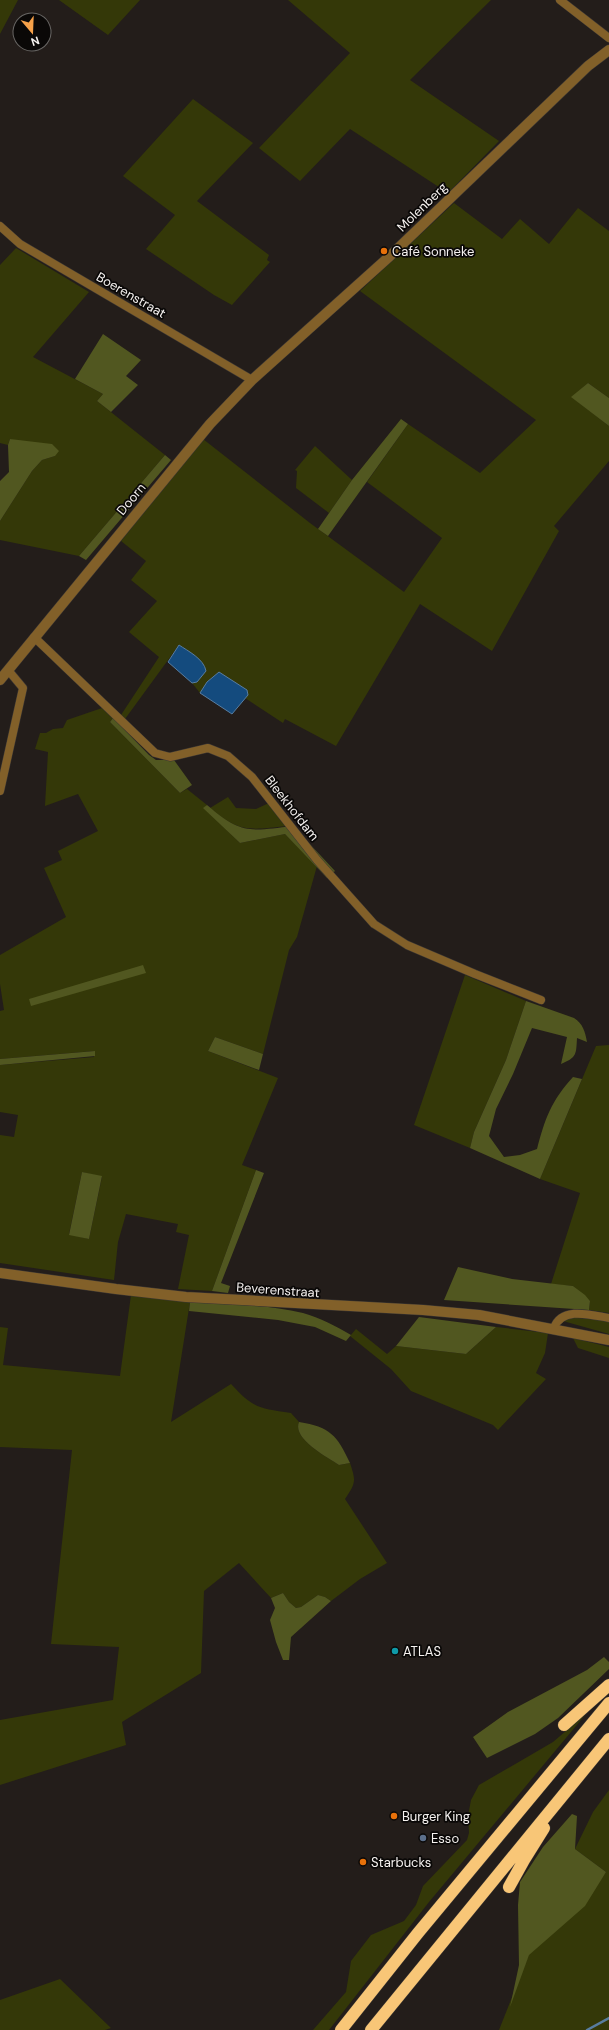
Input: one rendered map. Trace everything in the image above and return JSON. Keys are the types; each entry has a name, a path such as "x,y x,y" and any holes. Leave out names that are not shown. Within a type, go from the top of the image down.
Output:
{"highway":[{"path":"564,1725 609,1685"},
{"path":"341,2030 418,1933 609,1702"},
{"path":"371,2030 609,1738"},
{"path":"510,1887 524,1860 575,1779"}],"street":[{"path":"560,0 609,38"},
{"name":"Molenberg","path":"252,380 390,256 588,66 609,50"},
{"name":"Boerenstraat","path":"0,226 20,244 252,380"},
{"name":"Doorn","path":"0,680 210,424 252,380"},
{"name":"Bleekhofdam","path":"34,637 155,753 170,757 208,748 228,756 242,767 322,866 374,924 407,945 474,974 541,1000"},
{"path":"0,792 23,688 8,670"},
{"name":"Beverenstraat","path":"0,1273 186,1297 423,1310 479,1315 554,1328 609,1340"},
{"path":"554,1328 559,1318 564,1315 588,1315 609,1318"}],"green space":[{"path":"0,0 18,0 0,34"},
{"path":"59,0 140,0 108,35"},
{"path":"288,0 491,0 410,80 499,141 448,193 350,129 300,181 259,148 350,53"},
{"path":"193,99 253,143 197,201 269,255 267,260 270,262 232,305 214,295 146,249 175,215 123,176"},
{"path":"454,203 502,239 520,219 549,244 578,208 609,231 609,398 588,383 572,397 609,426 609,461 554,526 559,531 492,651 420,604 336,746 285,719 283,723 245,698 248,695 219,672 207,682 200,693 192,683 198,682 179,645 125,719 121,715 159,657 129,632 157,601 131,580 146,561 121,541 203,439 310,523 404,592 442,538 367,482 408,424 480,473 536,420 360,291"},
{"path":"16,248 89,292 33,357 103,394 97,401 165,455 79,556 0,540 0,521 32,471 42,460 55,456 10,439 8,445 0,443 0,265"},
{"path":"103,334 141,360 126,376 138,385 111,412 97,401 103,394 75,379"},
{"path":"588,383 609,398 609,426 571,397"},
{"path":"401,419 408,424 328,536 318,529 352,480"},
{"path":"10,439 52,444 59,451 55,456 42,460 32,471 0,521 0,481 9,472 8,445"},
{"path":"315,446 352,480 329,513 296,488 297,471 295,470"},
{"path":"165,455 171,460 86,560 79,556"},
{"path":"102,708 113,718 110,722 180,793 187,789 207,805 204,808 240,843 285,834 317,866 297,937 289,950 263,1054 215,1037 208,1051 278,1078 242,1165 256,1170 212,1291 178,1289 189,1235 176,1232 178,1224 126,1214 118,1242 114,1280 0,1263 0,1135 14,1137 18,1115 0,1112 0,1065 94,1057 94,1051 0,1059 0,1011 4,1010 0,984 0,955 66,917 44,868 62,860 58,851 98,831 78,794 45,806 48,752 35,749 40,733 46,733 53,729 63,728 67,720","holes":["82,1172 102,1177 89,1239 69,1234"]},
{"path":"113,718 149,755 156,760 174,760 192,785 180,793 110,722"},
{"path":"228,797 236,808 256,809 269,803 287,826 254,829 238,826 229,822 210,808"},
{"path":"207,805 229,822 247,829 266,829 293,826 335,871 327,878 285,834 240,843 203,808"},
{"path":"143,965 146,973 31,1006 29,999"},
{"path":"465,975 526,1001 506,1060 474,1132 470,1148 414,1125"},
{"path":"526,1001 574,1018 583,1028 587,1042 577,1038 575,1055 561,1064 567,1037 532,1028 513,1074 496,1109 489,1136 504,1157 520,1155 537,1149 546,1119 559,1094 573,1077 582,1079 540,1179 470,1148 474,1132 506,1060"},
{"path":"215,1037 263,1054 259,1070 208,1051"},
{"path":"609,1045 609,1313 589,1310 590,1301 573,1286 551,1284 580,1193 540,1179 596,1046"},
{"path":"95,1051 95,1056 0,1065 0,1059"},
{"path":"256,1170 264,1173 221,1283 230,1286 228,1293 212,1291"},
{"path":"82,1172 102,1176 89,1239 69,1235"},
{"path":"458,1267 512,1279 573,1286 590,1301 589,1310 444,1300"},
{"path":"131,1295 190,1302 171,1422 231,1384 252,1403 258,1406 271,1410 291,1413 299,1422 298,1428 301,1435 312,1447 339,1465 350,1463 354,1482 345,1499 387,1563 360,1579 331,1601 318,1595 301,1607 296,1608 289,1602 283,1593 271,1598 239,1563 204,1591 201,1673 122,1722 126,1745 0,1785 0,1720 113,1700 119,1647 51,1644 72,1450 0,1447 0,1327 8,1328 3,1365 120,1376"},
{"path":"190,1302 261,1306 289,1310 316,1317 351,1335 346,1341 315,1327 278,1320 189,1311"},
{"path":"419,1317 496,1327 466,1354 396,1346"},
{"path":"568,1317 609,1321 609,1334 563,1321"},
{"path":"496,1327 548,1333 545,1353 536,1373 546,1379 498,1430 493,1425 411,1391 391,1369 350,1336 356,1329 387,1354 396,1346 466,1354"},
{"path":"573,1338 609,1347 609,1358 578,1348"},
{"path":"299,1422 318,1427 331,1434 341,1445 350,1463 339,1465 312,1447 301,1435 298,1428"},
{"path":"283,1593 289,1602 296,1608 301,1607 318,1595 331,1601 291,1637 289,1660 283,1660 270,1620 275,1608 271,1598"},
{"path":"604,1657 609,1662 609,1669 558,1718 535,1734 487,1758 473,1737 508,1712 587,1670"},
{"path":"586,1714 429,1902 329,2030 313,2030 346,1992 351,1961 371,1935 404,1921 416,1905 423,1886 467,1840 469,1833 468,1816 471,1800 479,1785 553,1742"},
{"path":"609,1790 609,2030 499,2030 529,1954 559,1927 606,1872 575,1849 593,1812"},
{"path":"572,1814 577,1816 575,1849 606,1872 585,1906 529,1955 510,2007 519,1965 518,1905 520,1882 543,1847"},
{"path":"60,1979 111,2028 105,2030 0,2030 0,2000"}],"water":[{"path":"179,645 199,659 205,667 206,671 197,682 192,683 168,662"},
{"path":"219,672 247,690 248,695 232,714 200,693 207,682"}],"waterway":[{"path":"587,2030 609,2018"}],"place":[{"name":"Café Sonneke","path":"384,251"},
{"name":"ATLAS","path":"395,1651"},
{"name":"Burger King","path":"394,1816"},
{"name":"Esso","path":"423,1838"},
{"name":"Starbucks","path":"363,1862"}]}
